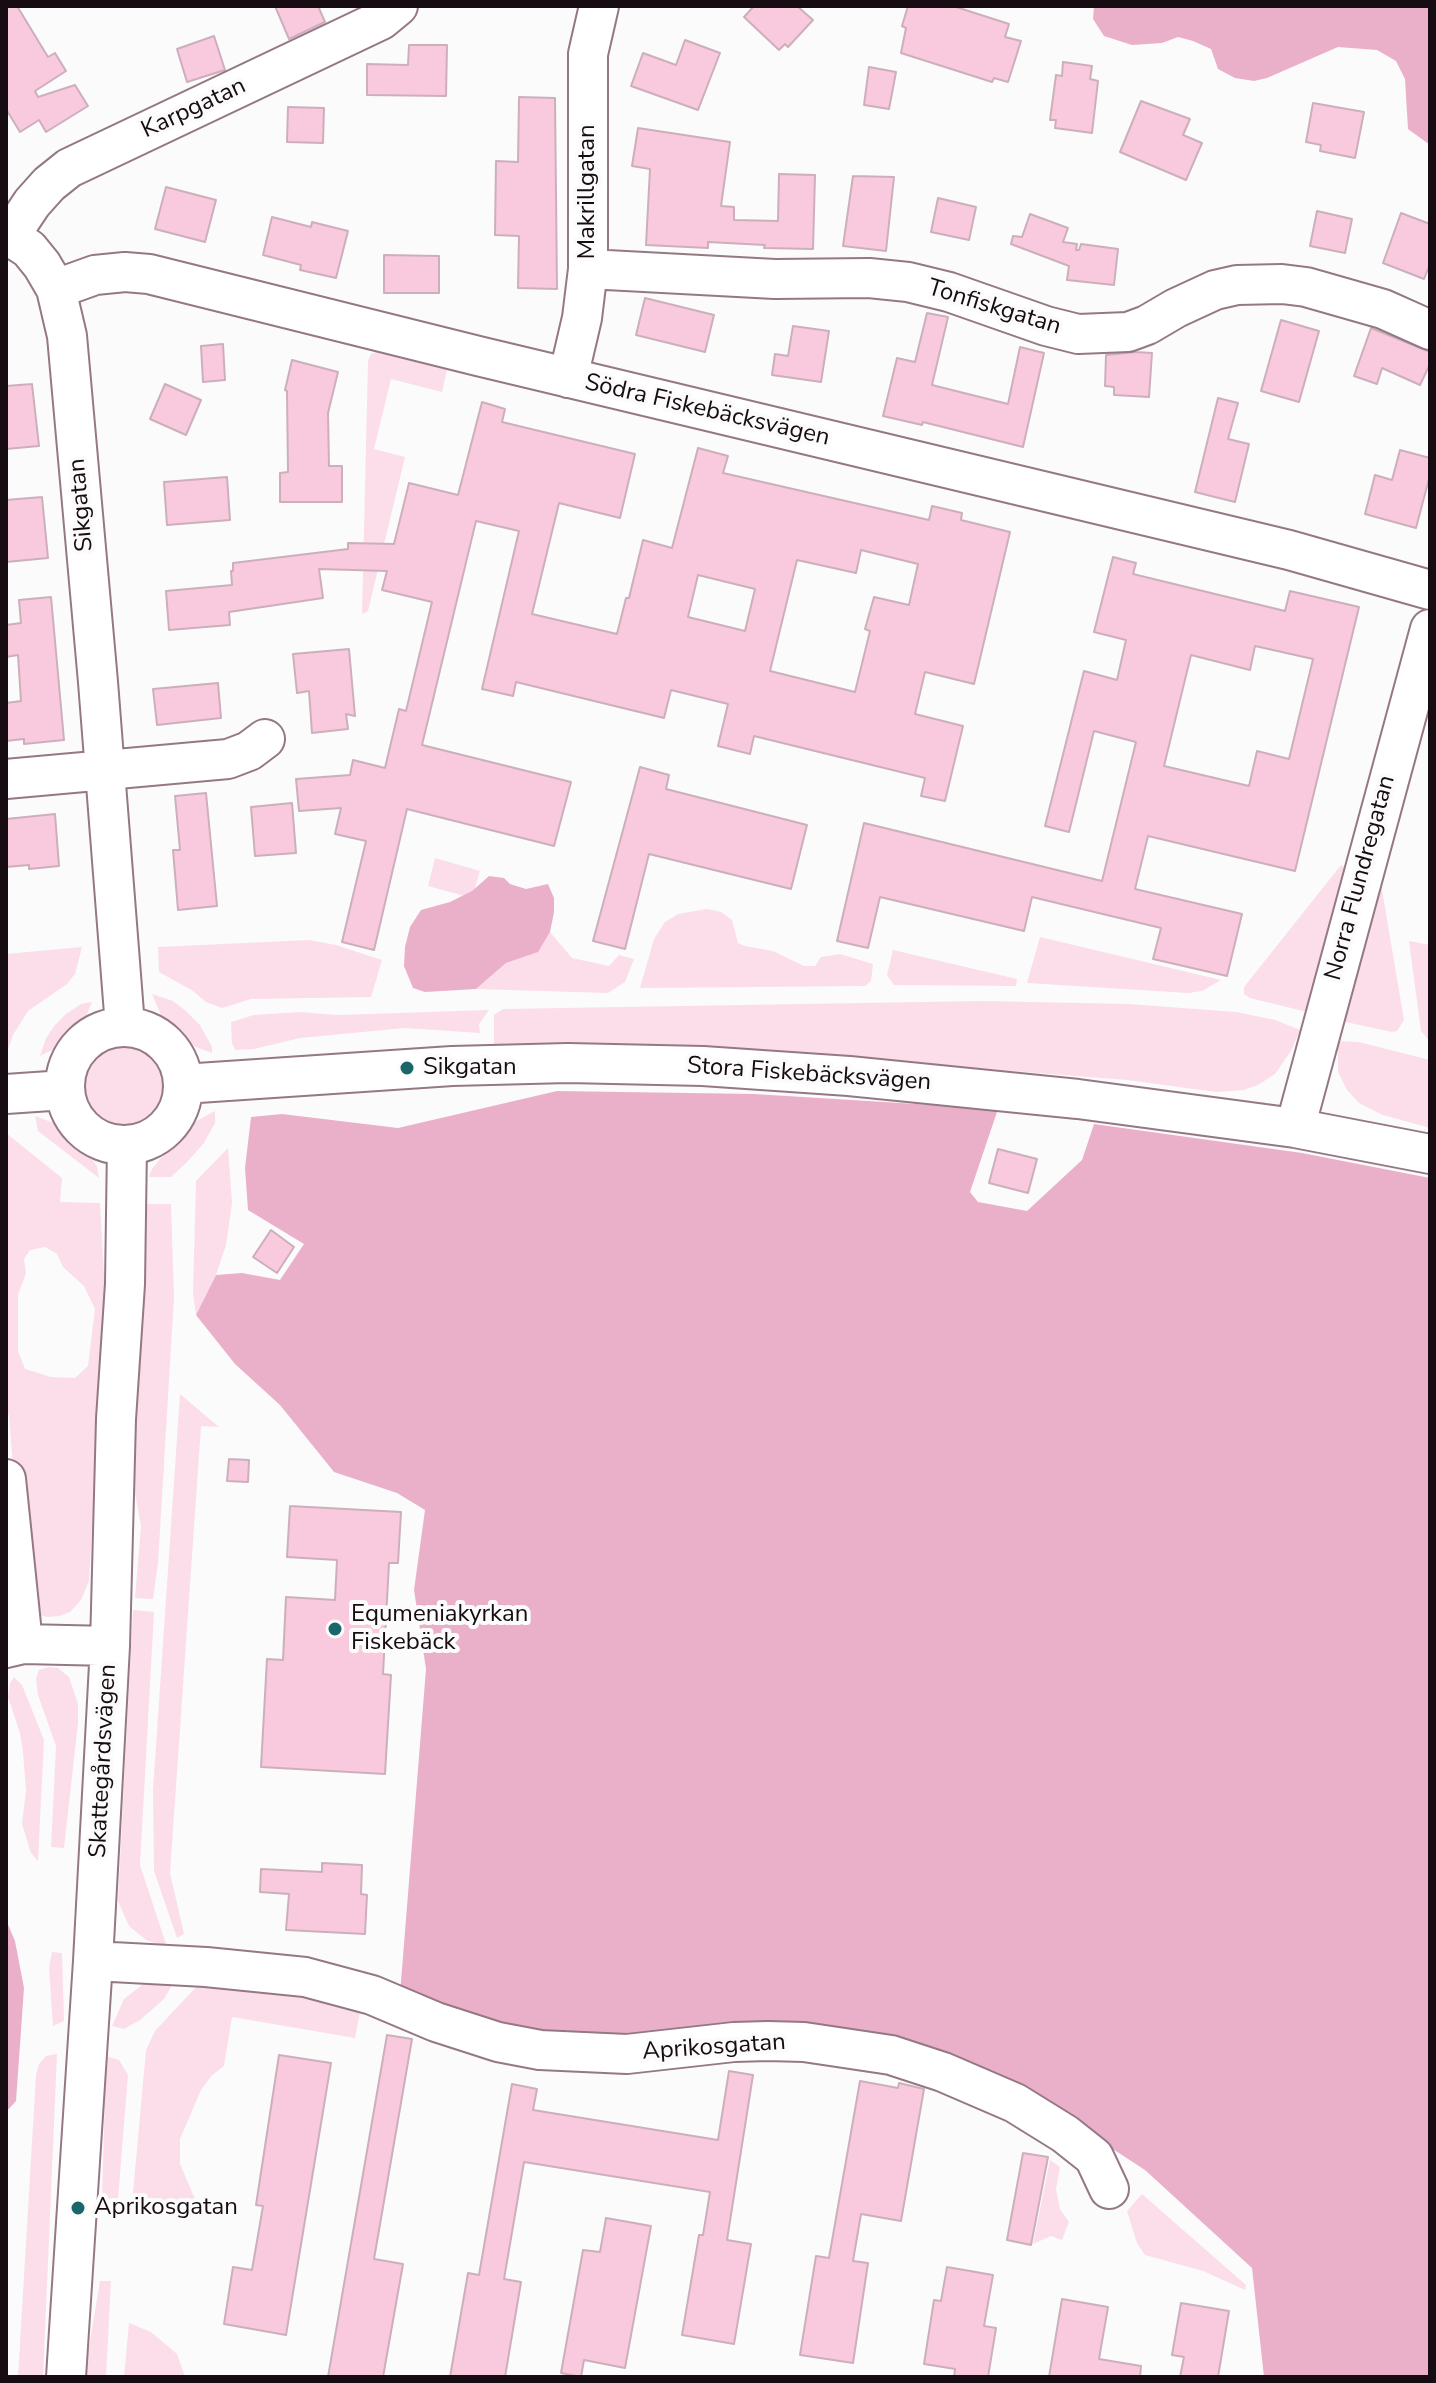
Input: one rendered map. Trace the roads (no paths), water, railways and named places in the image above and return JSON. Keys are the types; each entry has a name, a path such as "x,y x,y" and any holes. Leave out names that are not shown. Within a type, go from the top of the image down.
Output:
{"street":[{"name":"Karpgatan","path":"8,235 49,184 69,168 381,20 398,6"},
{"name":"Makrillgatan","path":"568,378 582,318 588,269 588,54 599,6"},
{"path":"8,235 29,249 56,289"},
{"name":"Tonfiskgatan","path":"588,269 775,279 869,278 908,282 949,292 1078,334 1128,332 1215,290 1237,285 1282,284 1306,287 1383,309 1430,330"},
{"name":"Södra Fiskebäcksvägen","path":"56,289 95,275 125,272 149,274 568,378 1289,550 1430,590"},
{"name":"Sikgatan","path":"56,289 67,336 125,1026"},
{"name":"Norra Flundregatan","path":"1295,1128 1430,629"},
{"path":"6,779 228,759 249,751 265,739"},
{"path":"125,1026 147,1031 166,1043 178,1062 183,1084 181,1104 164,1130 147,1141 127,1145 107,1142 89,1133 70,1110 65,1090 70,1063 77,1051 98,1033 125,1026"},
{"name":"Stora Fiskebäcksvägen","path":"183,1084 317,1073 495,1065 703,1066 1004,1091 1295,1128 1430,1154"},
{"path":"6,1094 65,1090"},
{"name":"Skattegårdsvägen","path":"66,2377 110,1646 127,1145"},
{"path":"6,1479 14,1646 110,1646"},
{"name":"Aprikosgatan","path":"93,1961 206,1967 305,1977 372,1995 474,2034 540,2050 627,2054 768,2041 817,2044 891,2055 943,2072 1015,2103 1065,2134 1094,2157 1109,2189"}],"place":[{"name":"Sikgatan","path":"407,1068"},
{"name":"Equmeniakyrkan Fiskebäck","path":"335,1629"},
{"name":"Aprikosgatan","path":"78,2208"}]}
